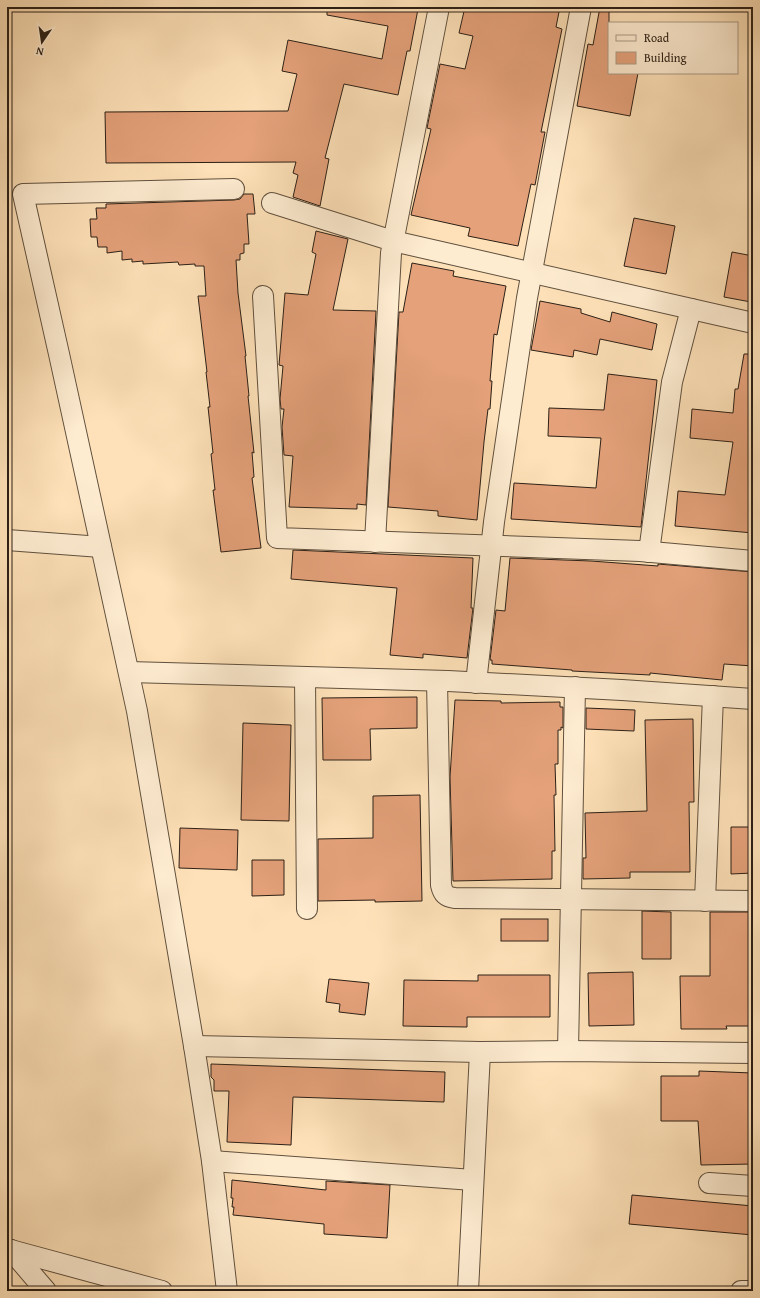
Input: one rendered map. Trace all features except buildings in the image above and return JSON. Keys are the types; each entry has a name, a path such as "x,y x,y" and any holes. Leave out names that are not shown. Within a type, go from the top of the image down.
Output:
{"street":[{"path":"375,542 391,253 439,7"},
{"path":"476,683 491,546 532,272 581,7"},
{"path":"227,1291 212,1161 139,718 23,194 234,189"},
{"path":"272,203 393,241 753,323"},
{"path":"263,296 276,538 649,552 753,560"},
{"path":"649,552 672,382 691,309"},
{"path":"7,540 101,547"},
{"path":"129,672 437,681 575,687 753,699"},
{"path":"305,677 307,909"},
{"path":"437,681 441,877 442,892 449,897 571,900 753,901"},
{"path":"568,1051 575,687"},
{"path":"705,901 713,696"},
{"path":"194,1046 480,1052 568,1051 753,1053"},
{"path":"468,1291 480,1052"},
{"path":"212,1161 473,1180"},
{"path":"709,1183 753,1186"},
{"path":"9,1250 46,1291"},
{"path":"9,1250 162,1291"},
{"path":"742,1291 753,1291"}]}
